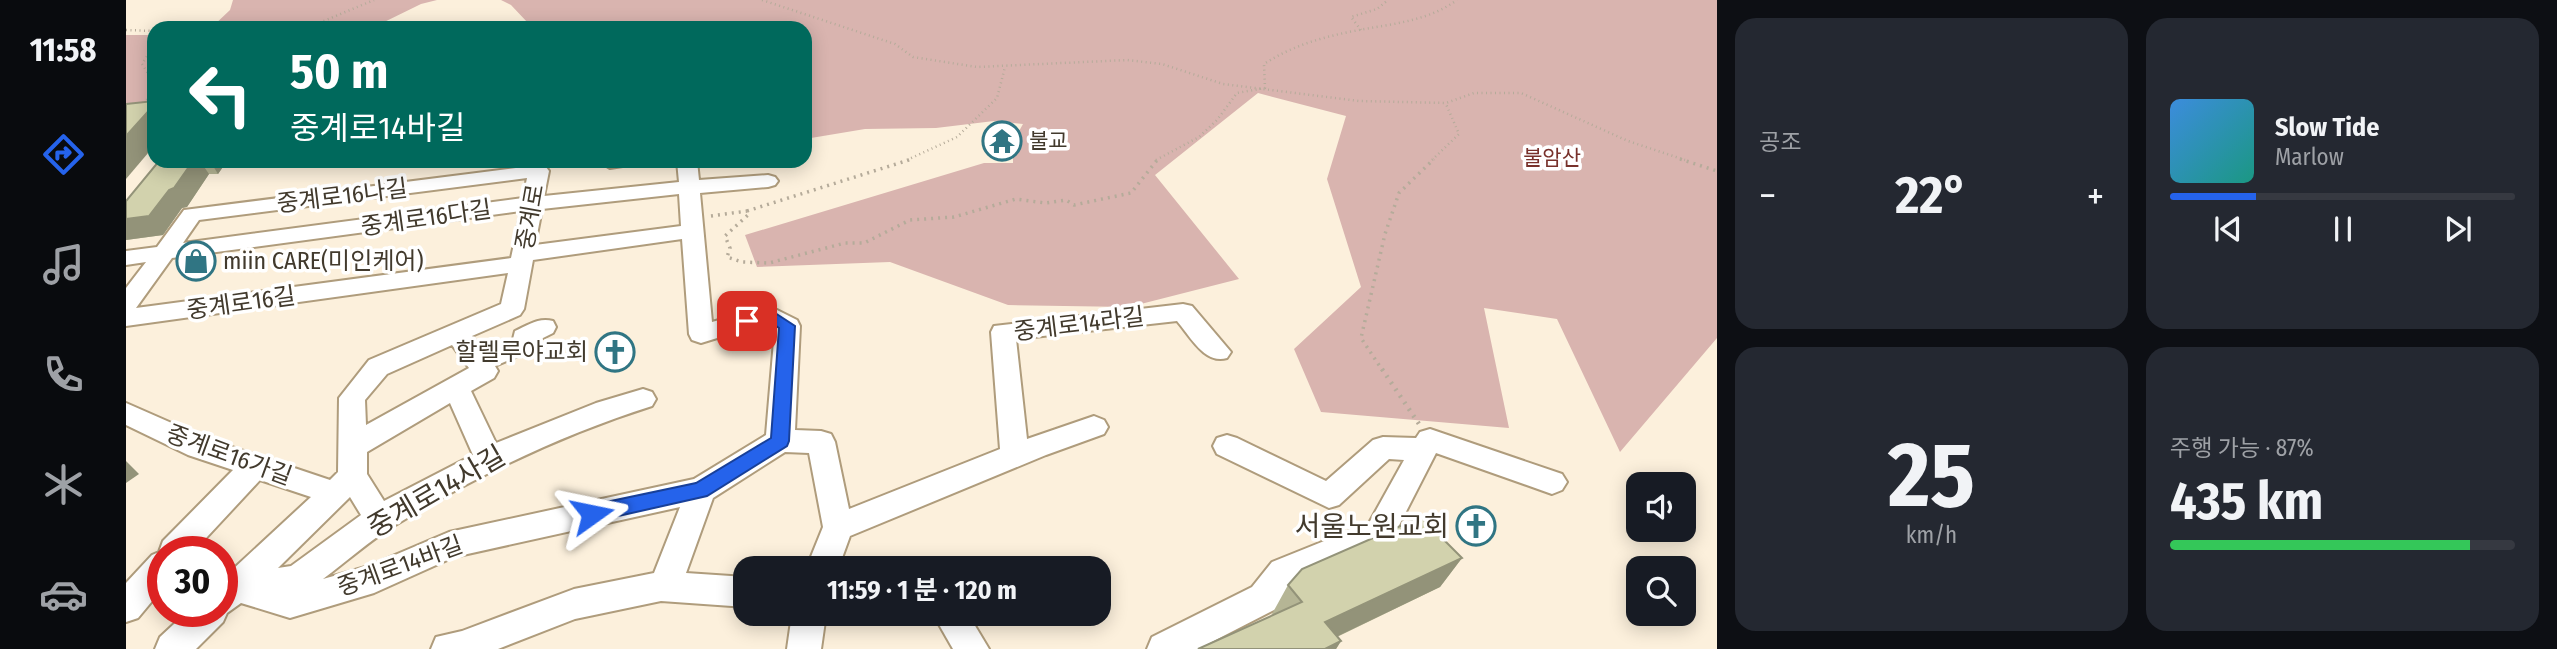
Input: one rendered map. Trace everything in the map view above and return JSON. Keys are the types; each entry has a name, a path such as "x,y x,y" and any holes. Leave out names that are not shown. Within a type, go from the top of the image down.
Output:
{"street":[{"path":"687,168 701,334 769,314 788,326 780,441 821,442 838,527 827,556"},
{"name":"중계로","path":"456,333 512,309 539,171"},
{"name":"중계로16나길","path":"126,305 192,215 539,171"},
{"name":"중계로16다길","path":"164,253 532,204 768,181"},
{"name":"중계로16길","path":"126,318 523,259 691,228"},
{"path":"126,258 164,253"},
{"name":"중계로14라길","path":"1015,456 1003,331 1183,312 1218,352"},
{"path":"479,363 527,342 524,337 544,327"},
{"path":"238,580 344,485 353,446 352,398 379,367 456,333 485,371 353,446"},
{"path":"456,387 490,460"},
{"name":"중계로14사길","path":"238,588 297,580 379,519 516,445 643,399"},
{"name":"중계로16가길","path":"126,413 198,447 256,466 344,485"},
{"path":"838,527 1094,427"},
{"name":"중계로14바길","path":"238,592 290,603 374,579 449,545 701,490 780,441"},
{"path":"1227,446 1329,496 1382,448 1427,445 1552,482"},
{"path":"1164,649 1264,598 1283,572 1380,532 1427,445"},
{"path":"190,536 256,466"},
{"path":"344,485 379,519"},
{"path":"665,586 701,490"},
{"path":"126,607 147,583"},
{"path":"448,649 496,644 574,604 665,586 733,591"},
{"path":"804,649 807,626"},
{"path":"957,626 972,649"},
{"path":"172,649 195,627"}],"path":[{"path":"324,21 374,0"},
{"path":"762,0 895,44 913,57 977,67 1127,60 1162,64 1223,83 1359,101 1446,103 1474,93 1521,93 1628,141 1717,171"},
{"path":"1361,30 1351,18 1377,9 1388,0"},
{"path":"1265,88 1264,64 1275,56 1361,30 1421,19 1440,13 1457,0"},
{"path":"126,30 147,31"},
{"path":"147,56 142,64 147,72"},
{"path":"691,228 717,214 747,211 891,166 957,137 997,98 1005,66"},
{"path":"747,211 749,214 725,236 730,248 727,257 736,263 759,261 769,264 845,243 864,243 910,220 954,217 1016,199 1045,203 1066,200 1074,205 1131,193 1132,187 1146,175 1160,156 1192,142 1223,115 1237,93 1265,88"},
{"path":"135,110 147,99"},
{"path":"1427,445 1361,338 1385,234 1399,194 1459,134 1446,103"}],"green space":[{"path":"233,0 437,0 421,4 386,21 218,21 230,10"},
{"name":"불암산","path":"501,0 1717,0 1717,338 1620,452 1557,319 1484,308 1509,428 1321,412 1294,349 1361,287 1327,179 1346,116 1258,93 1155,175 1239,279 1129,307 1008,305 890,262 757,267 745,235 984,163 1013,163 1013,142 1023,124 994,121 936,128 865,129 812,138 812,21 526,21 511,5"},
{"path":"126,35 147,35 147,102 126,109"}],"building":[{"path":"147,102 147,113 126,136 126,104"},
{"path":"153,168 188,168 149,216 126,219 126,201"},
{"path":"1421,517 1462,558 1325,622 1341,641 1325,649 1198,649 1302,602 1288,585 1302,569"}],"place":[{"name":"불교","path":"1002,141"},
{"name":"miin CARE(미인케어)","path":"196,261"},
{"name":"할렐루야교회","path":"615,352"},
{"name":"서울노원교회","path":"1476,526"}],"route":[{"path":"592,514 701,490 780,441 788,326 769,314 747,321"}]}
